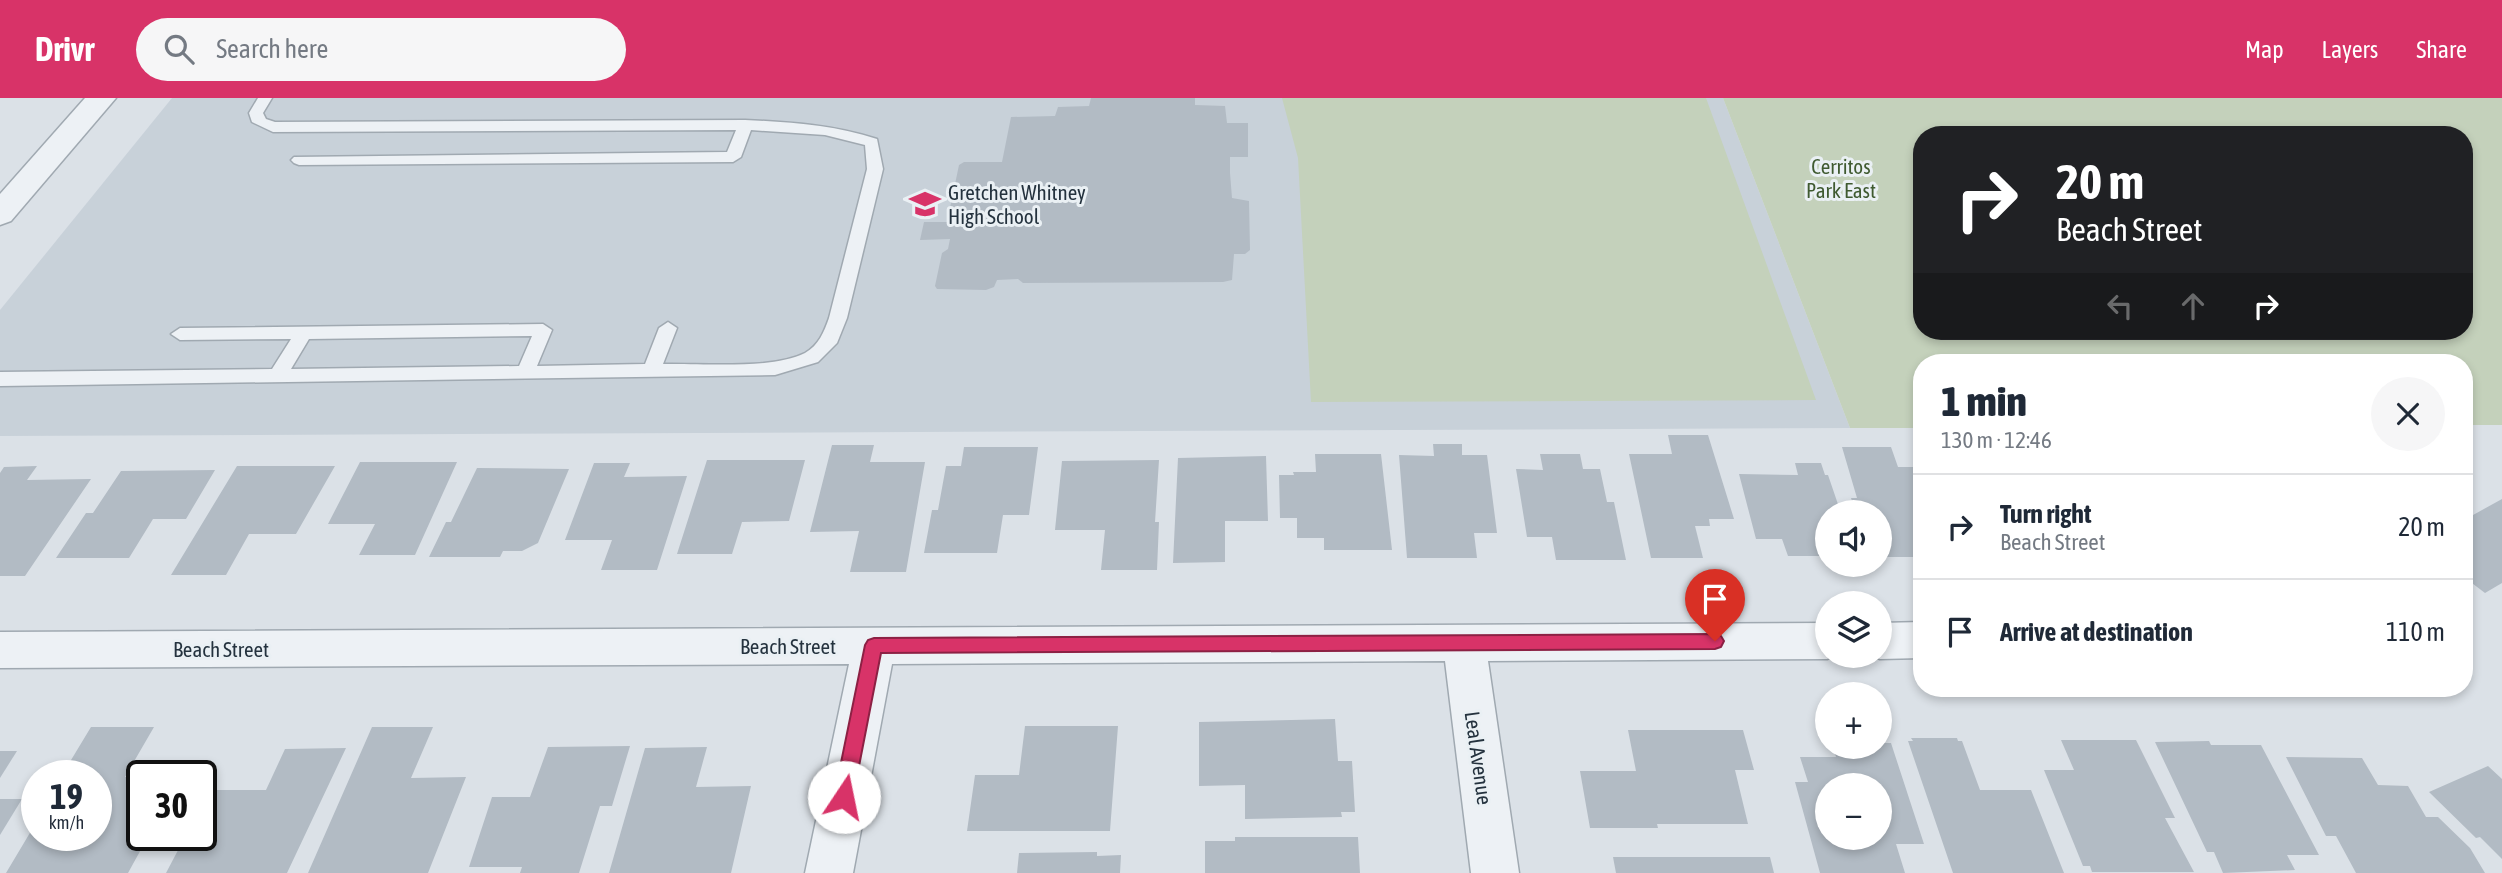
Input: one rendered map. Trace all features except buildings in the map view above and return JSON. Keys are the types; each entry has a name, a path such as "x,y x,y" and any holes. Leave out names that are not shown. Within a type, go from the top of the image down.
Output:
{"street":[{"path":"0,214 101,98"},
{"path":"1892,640 1913,640"},
{"name":"Beach Street","path":"0,650 1815,641"},
{"name":"Leal Avenue","path":"1464,642 1495,873"},
{"path":"829,873 874,645"}],"lane":[{"path":"265,98 256,113 260,122 273,127 420,143 515,158 733,157 745,125"},
{"path":"618,158 633,125"},
{"path":"0,379 279,373 775,369 812,357 828,343 838,317 875,169 872,142 836,132 745,125 531,126 299,160"},
{"path":"515,158 531,126"},
{"path":"652,370 668,328"},
{"path":"180,334 543,330 526,371"},
{"path":"279,373 304,332"}],"shaded area":[{"name":"Gretchen Whitney High School","path":"172,98 1723,98 1850,428 0,436 0,310"}],"green space":[{"path":"1282,98 1706,98 1816,400 1311,402 1298,158"},
{"name":"Cerritos Park East","path":"1723,98 2502,98 2502,425 2473,425 2473,354 1913,354 1913,428 1850,428"}],"place":[{"name":"Gretchen Whitney High School","path":"925,204"}],"route":[{"path":"844,797 874,645 1715,641"}]}
